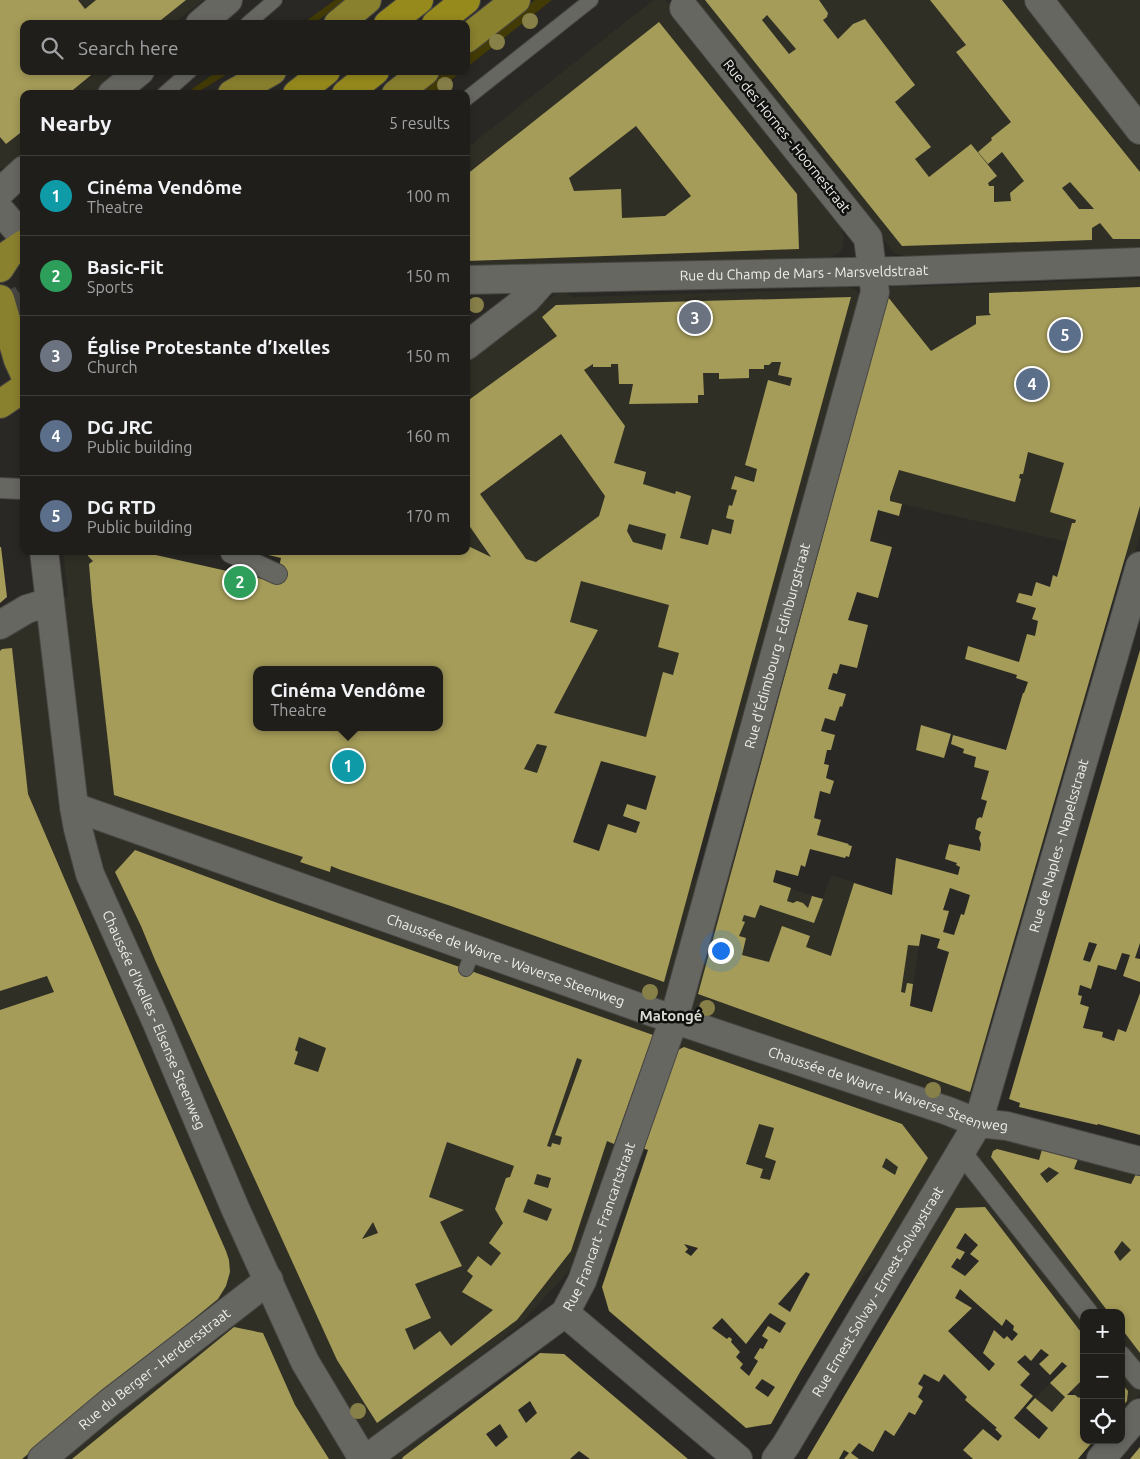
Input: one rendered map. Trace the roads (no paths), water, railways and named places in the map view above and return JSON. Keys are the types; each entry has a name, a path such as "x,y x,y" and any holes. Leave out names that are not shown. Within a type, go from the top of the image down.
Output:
{"highway":[{"path":"393,20 419,0"},
{"path":"441,20 466,0"},
{"path":"302,90 321,75"},
{"path":"351,90 370,75"}],"main road":[{"path":"343,20 367,0"},
{"path":"470,36 508,5"},
{"path":"239,90 265,75"},
{"path":"259,90 275,75"},
{"path":"401,90 420,75"},
{"path":"0,268 9,254 20,247"},
{"path":"0,299 20,362"},
{"path":"0,404 20,376"}],"street":[{"path":"205,20 228,0"},
{"path":"1039,0 1140,130"},
{"name":"Rue des Hornes - Hoornestraat","path":"684,8 868,238 873,271"},
{"path":"117,90 135,75"},
{"path":"0,192 20,174"},
{"path":"0,210 20,233"},
{"name":"Rue du Champ de Mars - Marsveldstraat","path":"470,280 873,271 1140,262"},
{"name":"Rue d'Édimbourg - Edinburgstraat","path":"674,1019 875,292 873,271"},
{"path":"470,343 528,299 545,279"},
{"path":"0,488 20,489"},
{"name":"Chaussée d'Ixelles - Elsense Steenweg","path":"44,555 74,808 90,874 156,1021 235,1208 305,1362 364,1459"},
{"path":"236,555 277,574"},
{"name":"Rue de Naples - Napelsstraat","path":"978,1123 1140,566"},
{"path":"0,625 27,609 50,602"},
{"name":"Chaussée de Wavre - Waverse Steenweg","path":"74,808 470,958 674,1019 939,1108 978,1123 1006,1126 1140,1161"},
{"name":"Rue Francart - Francartstraat","path":"364,1459 565,1313 582,1281 674,1019"},
{"name":"Rue Ernest Solvay - Ernest Solvaystraat","path":"776,1459 978,1123"},
{"path":"961,1152 1085,1309"},
{"name":"Rue du Berger - Herdersstraat","path":"49,1453 109,1403 269,1280"},
{"path":"565,1313 738,1459"},
{"path":"1125,1361 1140,1380"},
{"path":"1125,1430 1140,1413"},
{"path":"1101,1459 1114,1444"}],"lane":[{"path":"252,20 276,0"},
{"path":"470,96 591,0"},
{"path":"169,90 185,75"}],"tunnel":[{"path":"0,314 20,300"}],"place":[{"name":"Église Protestante d’Ixelles","path":"695,318"},
{"name":"DG RTD","path":"1065,335"},
{"name":"DG JRC","path":"1032,384"},
{"name":"Basic-Fit","path":"240,582"},
{"name":"Cinéma Vendôme","path":"348,766"}],"district":[{"name":"Matongé","path":"671,1016"}]}
